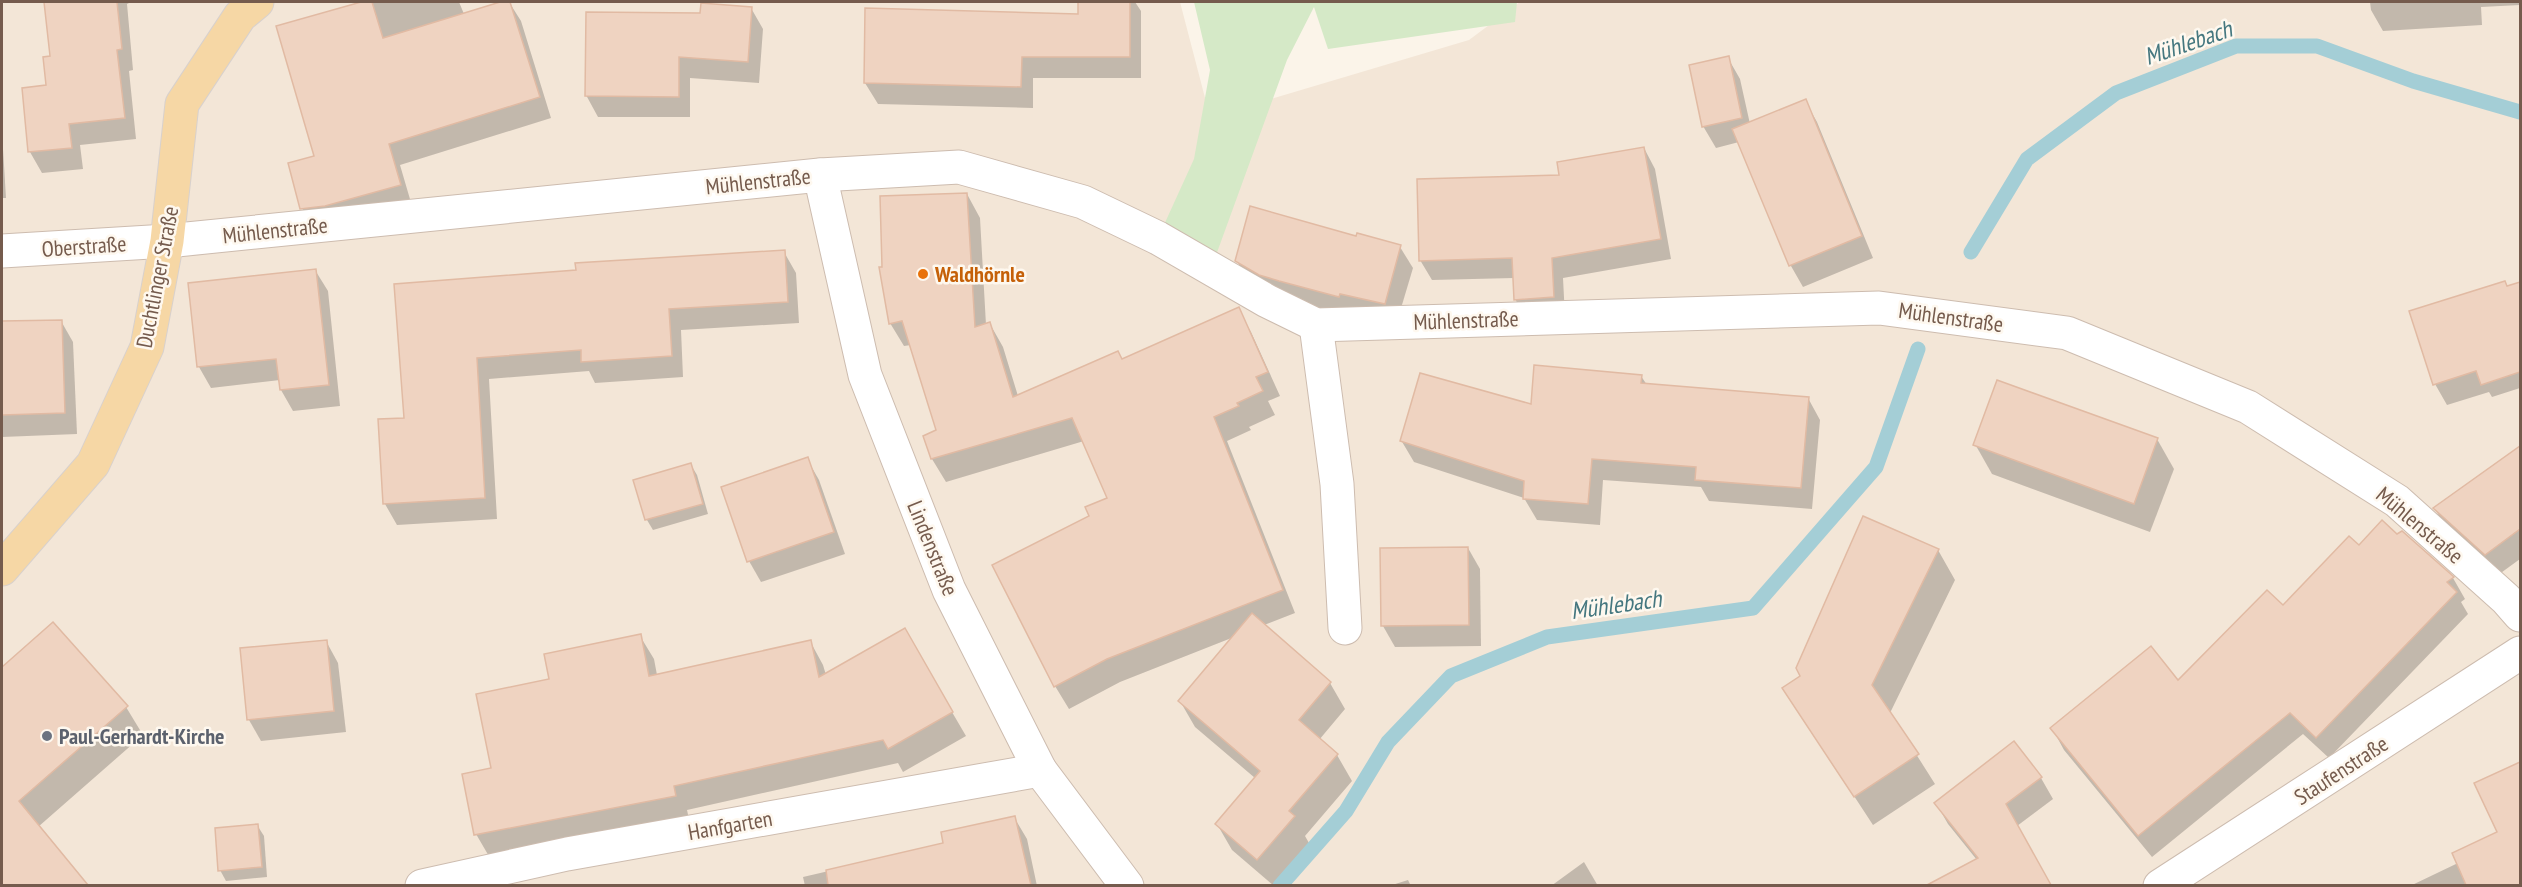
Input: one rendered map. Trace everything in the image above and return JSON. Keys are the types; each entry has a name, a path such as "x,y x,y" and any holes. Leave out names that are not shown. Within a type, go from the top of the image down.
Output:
{"main road":[{"name":"Duchtlinger Straße","path":"2,569 93,465 147,347 167,241 182,104 240,16 256,2"}],"street":[{"name":"Mühlenstraße","path":"167,241 820,175 959,167 1083,202 1158,238 1267,301 1316,325 1879,308 2067,333 2248,407 2397,501 2516,601"},
{"name":"Lindenstraße","path":"820,175 865,375 949,590 1040,770 1127,885"},
{"name":"Oberstraße","path":"2,251 167,241"},
{"path":"1316,325 1337,484 1345,628"},
{"name":"Staufenstraße","path":"2160,885 2520,653"},
{"name":"Hanfgarten","path":"422,885 567,854 1040,770"}],"shaded area":[{"path":"2,2 1180,2 1210,117 1469,40 1520,2 2520,2 2520,885 2,886"}],"green space":[{"path":"1194,2 1517,2 1515,22 1328,49 1314,7 1287,60 1211,269 1158,238 1194,159 1210,70"}],"building":[{"path":"44,2 117,2 122,49 117,50 125,118 69,124 72,148 28,152 22,88 46,85 43,57 50,56"},
{"path":"361,2 372,2 383,38 500,2 510,2 540,97 389,144 401,185 325,206 300,209 288,163 314,156 276,26"},
{"path":"1078,2 1130,2 1130,57 1022,57 1021,87 864,83 865,8 1078,14"},
{"path":"701,3 752,7 748,62 679,57 679,97 585,96 586,12 700,13"},
{"path":"1729,56 1742,118 1702,127 1689,65"},
{"path":"1806,99 1862,236 1789,266 1732,129"},
{"path":"1644,147 1661,239 1552,258 1554,297 1514,300 1512,258 1419,261 1417,179 1559,175 1557,162"},
{"path":"967,193 975,327 990,322 1013,397 1118,351 1122,359 1239,307 1268,372 1256,377 1263,391 1237,403 1239,406 1214,417 1283,590 1107,659 1054,687 992,565 1089,516 1085,507 1107,498 1072,418 931,459 923,436 936,430 902,321 889,324 879,267 882,267 880,196"},
{"path":"1250,206 1356,236 1357,233 1401,245 1385,304 1340,294 1339,297 1279,281 1259,275 1235,261"},
{"path":"785,250 788,302 669,309 672,356 581,362 581,350 477,358 485,498 383,504 378,419 404,418 394,284 576,270 575,263"},
{"path":"316,269 329,385 280,390 276,359 197,367 188,283"},
{"path":"2505,281 2507,286 2520,282 2520,372 2481,385 2476,371 2433,385 2409,311"},
{"path":"62,320 65,413 2,415 2,321"},
{"path":"1534,365 1642,375 1641,383 1809,397 1801,488 1695,480 1696,467 1592,459 1588,504 1523,499 1524,481 1400,441 1420,373 1531,404"},
{"path":"1997,380 2158,438 2134,504 1973,445"},
{"path":"2520,446 2520,529 2485,555 2433,508"},
{"path":"808,457 834,532 747,562 721,487"},
{"path":"691,463 703,504 645,520 633,480"},
{"path":"1863,516 1939,549 1872,685 1919,754 1854,797 1782,688 1800,676 1796,668"},
{"path":"2382,520 2397,534 2402,531 2454,577 2447,582 2457,592 2316,738 2290,713 2138,836 2050,728 2151,646 2178,680 2267,590 2283,605 2349,536 2359,545"},
{"path":"1468,547 1469,625 1381,626 1380,548"},
{"path":"1252,613 1331,682 1299,720 1338,754 1289,811 1295,816 1257,860 1215,824 1260,771 1178,701"},
{"name":"Paul-Gerhardt-Kirche","path":"53,622 128,706 19,801 88,885 2,885 2,667"},
{"path":"905,628 953,712 888,749 883,740 674,786 676,796 474,835 462,774 491,768 476,694 549,679 544,654 641,634 649,676 811,640 819,677"},
{"path":"327,640 334,711 247,720 240,648"},
{"path":"2014,741 2042,777 2006,804 2051,885 1927,885 1978,858 1934,803"},
{"path":"2520,762 2520,885 2466,885 2452,853 2497,832 2474,783"},
{"path":"1015,816 1031,885 828,885 826,870 943,843 941,832"},
{"path":"258,824 262,867 218,871 215,828"}],"waterway":[{"name":"Mühlebach","path":"1971,252 2027,159 2116,93 2236,46 2317,46 2413,81 2520,112"},
{"name":"Mühlebach","path":"1280,886 1346,811 1388,742 1451,676 1547,637 1753,608 1876,467 1918,349"}],"place":[{"name":"Waldhörnle","path":"923,274"},
{"name":"Paul-Gerhardt-Kirche","path":"47,736"}]}
